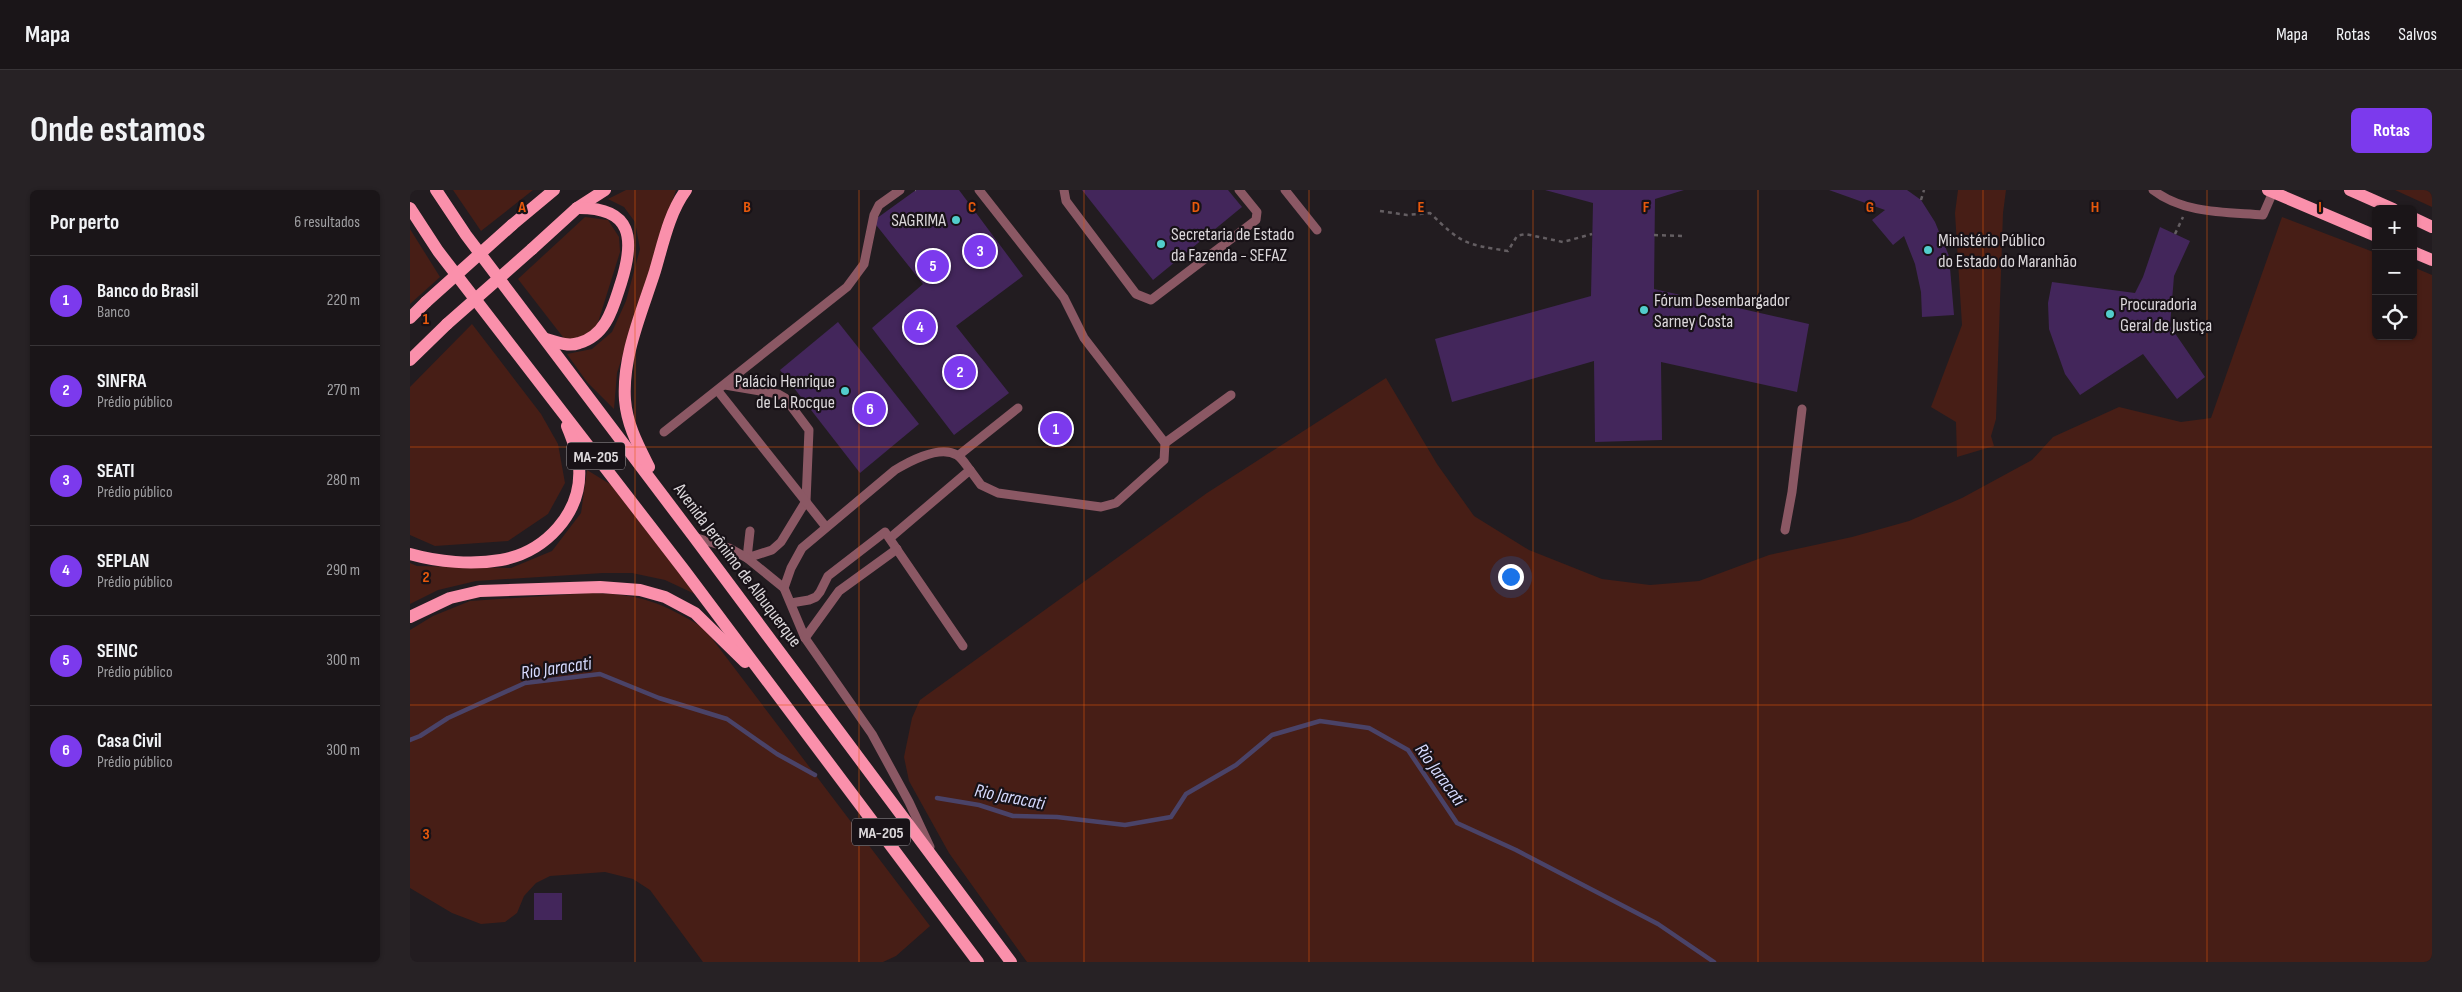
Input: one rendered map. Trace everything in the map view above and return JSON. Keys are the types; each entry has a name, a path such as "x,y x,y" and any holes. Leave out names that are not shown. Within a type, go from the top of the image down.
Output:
{"main road":[{"name":"Avenida Jerônimo de Albuquerque","path":"436,190 466,235 667,500 1011,962"},
{"path":"410,318 512,225 554,190"},
{"path":"410,360 446,324 577,208 605,190"},
{"path":"667,500 632,434 627,417 625,378 629,354 672,215 686,190"},
{"path":"2350,190 2384,205"},
{"path":"2271,191 2372,234"},
{"name":"MA-205","path":"410,208 438,251 784,702 978,962"},
{"path":"546,339 574,345 596,334 609,317 628,259 628,237 621,223 601,210 577,208"},
{"path":"2417,220 2432,227"},
{"path":"2417,254 2432,260"},
{"path":"410,554 435,561 500,560 526,552 546,540 563,523 571,510 580,479 576,449 562,412"},
{"path":"410,618 450,598 480,591 600,587 640,590 666,598 695,613 784,702"}],"lane":[{"path":"664,432 847,287 864,264 874,215 880,205 900,190"},
{"path":"784,588 791,568 802,548 895,470 908,462 941,452 950,452 959,456 981,484 998,494 1109,506 1164,460 1165,443 1084,338 1064,298 979,190"},
{"path":"1064,190 1066,201 1136,294 1151,300 1256,220 1257,212 1239,190"},
{"path":"1285,190 1317,230"},
{"path":"2153,190 2174,204 2187,207 2264,215 2271,191"},
{"path":"721,388 826,527"},
{"path":"721,388 778,394 785,398 809,430 806,501 777,546 772,550 747,558"},
{"path":"1165,443 1231,395"},
{"path":"959,456 1018,408"},
{"path":"1785,530 1792,492 1802,409"},
{"path":"791,603 816,597 828,576 887,535 970,470"},
{"path":"747,558 750,531"},
{"path":"887,535 963,646"},
{"path":"694,537 729,548 747,558 784,588 805,638 872,734 909,802 938,865"},
{"path":"805,638 839,591 897,549"}],"path":[{"path":"1921,200 1924,190"},
{"path":"2175,234 2187,207"},
{"path":"1380,211 1407,216 1430,213 1458,239 1472,246 1508,251 1517,236 1525,234 1563,242 1592,234"},
{"path":"1654,235 1684,236"}],"shaded area":[{"path":"453,190 533,190 481,231"},
{"path":"626,190 676,190 617,373 614,409 587,382 567,354 592,349 612,332 626,301 640,249 635,222 624,207 608,199"},
{"path":"1958,190 2006,190 2003,213 1996,419 1991,436 1994,446 1957,457 1956,422 1931,407 1962,325 1955,213"},
{"path":"2395,190 2432,190 2432,207"},
{"path":"585,217 608,220 619,237 620,252 595,332 566,341 518,279"},
{"path":"2282,217 2372,251 2372,340 2417,340 2417,269 2432,275 2432,962 1027,962 949,853 909,781 904,757 912,718 920,700 1207,493 1386,378 1437,464 1474,516 1529,550 1602,579 1650,585 1699,581 1769,555 1852,537 1909,521 1962,498 2032,460 2053,437 2119,407 2181,422 2211,418"},
{"path":"410,229 440,277 410,304"},
{"path":"472,324 541,414 558,444 565,483 548,514 508,541 435,546 410,535 410,387"},
{"path":"587,470 623,492 695,594 665,580 632,573 603,573 476,581 438,590 410,604 410,563 417,566 511,568 552,551 581,513"},
{"path":"589,593 623,595 650,601 704,628 930,926 896,956 883,962 703,962 650,890 633,879 605,872 550,876 536,883 524,896 517,913 505,922 481,924 452,913 410,888 410,630 433,616 470,601"}],"building":[{"path":"916,190 959,190 1023,276 956,326 1009,393 954,435 872,328 923,284 873,221"},
{"name":"Secretaria de Estado da Fazenda - SEFAZ","path":"1082,190 1228,190 1242,207 1153,280"},
{"name":"Fórum Desembargador Sarney Costa","path":"1545,190 1684,190 1655,199 1654,289 1809,324 1797,392 1661,362 1662,440 1595,442 1594,361 1452,402 1435,339 1591,296 1593,203"},
{"name":"Ministério Público do Estado do Maranhão","path":"1829,190 1907,190 1921,200 1935,222 1949,256 1954,315 1922,317 1921,292 1915,264 1904,236 1893,245 1872,220 1885,210"},
{"name":"Procuradoria Geral de Justiça","path":"2160,227 2190,241 2174,276 2170,326 2205,377 2177,399 2143,354 2080,395 2065,374 2049,329 2048,303 2052,282 2135,293 2143,277"},
{"name":"Palácio Henrique de La Rocque","path":"838,322 919,424 860,473 780,370"},
{"path":"534,893 562,893 562,920 534,920"}],"waterway":[{"name":"Rio Jaracati","path":"410,740 420,736 448,718 525,683 600,674 659,698 727,719 777,754 815,775"},
{"name":"Rio Jaracati","path":"937,798 979,805 1013,816 1057,817 1125,825 1171,817 1186,794 1236,765 1272,735 1320,721 1369,728 1408,750 1457,823 1516,850 1658,924 1714,962"}],"place":[{"name":"SAGRIMA","path":"956,220"},
{"name":"Secretaria de Estado da Fazenda - SEFAZ","path":"1161,244"},
{"name":"Ministério Público do Estado do Maranhão","path":"1928,250"},
{"name":"SEATI","path":"980,251"},
{"name":"SEINC","path":"933,266"},
{"name":"Fórum Desembargador Sarney Costa","path":"1644,310"},
{"name":"Procuradoria Geral de Justiça","path":"2110,314"},
{"name":"SEPLAN","path":"920,327"},
{"name":"SINFRA","path":"960,372"},
{"name":"Palácio Henrique de La Rocque","path":"845,391"},
{"name":"Casa Civil","path":"870,409"},
{"name":"Banco do Brasil","path":"1056,429"}]}
